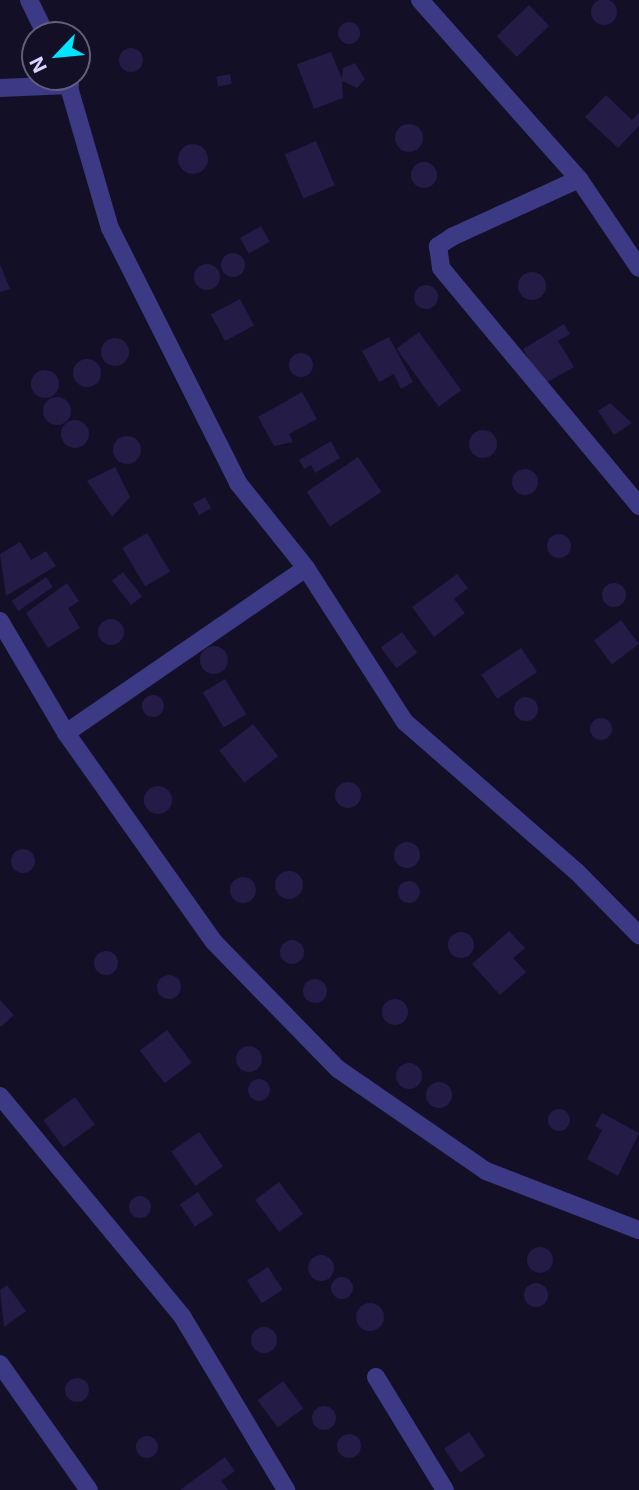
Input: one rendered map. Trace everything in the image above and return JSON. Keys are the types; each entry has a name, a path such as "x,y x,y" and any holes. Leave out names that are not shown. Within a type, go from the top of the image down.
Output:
{"street":[{"path":"29,0 39,21"},
{"path":"420,0 579,179 639,268"},
{"path":"0,88 21,86"},
{"path":"71,91 110,228 238,483 306,568 405,722 576,871 639,935"},
{"path":"579,179 452,237 438,246 441,268 639,506"},
{"path":"66,733 306,568"},
{"path":"0,621 66,733 214,942 338,1069 486,1171 639,1230"},
{"path":"0,1096 182,1316 286,1490"},
{"path":"0,1364 89,1490"},
{"path":"376,1377 445,1490"}],"building":[{"path":"604,-1 613,3 617,12 613,21 604,25 595,21 591,12 595,3"},
{"path":"529,5 549,26 517,57 497,36"},
{"path":"349,22 357,25 360,33 357,41 349,44 341,41 338,33 341,25"},
{"path":"131,48 139,52 143,60 139,68 131,72 123,68 119,60 123,52"},
{"path":"331,52 342,79 343,68 355,63 365,79 357,88 342,81 343,98 314,109 297,64"},
{"path":"230,74 232,84 218,86 216,77"},
{"path":"606,95 632,120 639,112 639,126 618,148 585,117"},
{"path":"409,124 419,128 423,138 419,148 409,152 399,148 395,138 399,128"},
{"path":"316,141 335,185 303,198 285,154"},
{"path":"193,144 203,149 208,159 203,169 193,174 183,169 178,159 183,149"},
{"path":"424,162 434,165 437,175 434,185 424,188 414,185 411,175 414,165"},
{"path":"261,226 270,242 249,253 240,238"},
{"path":"233,253 241,257 245,265 241,273 233,277 225,273 221,265 225,257"},
{"path":"0,264 10,289 0,292"},
{"path":"207,264 216,268 220,277 216,286 207,290 198,286 194,277 198,268"},
{"path":"532,272 542,276 546,286 542,296 532,300 522,296 518,286 522,276"},
{"path":"426,285 437,292 438,297 431,308 426,309 415,302 414,297 421,286"},
{"path":"240,299 254,325 225,341 211,314"},
{"path":"564,324 570,334 558,341 574,367 544,384 523,349"},
{"path":"419,332 461,390 439,407 396,348"},
{"path":"389,337 413,382 401,389 394,374 379,382 362,351"},
{"path":"115,338 125,342 129,352 125,362 115,366 105,362 101,352 105,342"},
{"path":"301,353 310,356 313,365 310,374 301,377 292,374 289,365 292,356"},
{"path":"87,359 97,363 101,373 97,383 87,387 77,383 73,373 77,363"},
{"path":"45,370 55,374 59,384 55,394 45,398 35,394 31,384 35,374"},
{"path":"302,392 317,419 289,434 293,442 274,446 258,417"},
{"path":"57,397 67,401 71,411 67,421 57,425 47,421 43,411 47,401"},
{"path":"610,403 632,423 614,435 598,411"},
{"path":"75,420 85,424 89,434 85,444 75,448 65,444 61,434 65,424"},
{"path":"483,430 493,434 497,444 493,454 483,458 473,454 469,444 473,434"},
{"path":"127,436 137,440 141,450 137,460 127,464 117,460 113,450 117,440"},
{"path":"331,441 340,458 315,473 311,465 304,469 299,460"},
{"path":"358,457 381,492 330,526 307,492"},
{"path":"115,467 130,497 112,517 87,481"},
{"path":"525,469 534,473 538,482 534,491 525,495 516,491 512,482 516,473"},
{"path":"205,497 211,508 199,515 193,504"},
{"path":"147,533 170,572 145,587 122,548"},
{"path":"559,534 567,538 571,546 567,554 559,558 551,554 547,546 551,538"},
{"path":"20,542 31,560 46,551 56,566 6,596 0,554"},
{"path":"123,572 142,596 131,605 112,581"},
{"path":"457,574 468,588 454,599 465,613 434,637 412,607"},
{"path":"46,577 53,587 18,611 12,601"},
{"path":"67,583 79,601 68,608 80,628 48,648 26,613"},
{"path":"614,583 625,590 626,595 619,606 614,607 603,600 602,595 609,584"},
{"path":"111,619 120,623 124,632 120,641 111,645 102,641 98,632 102,623"},
{"path":"621,620 639,644 612,664 594,640"},
{"path":"402,632 417,653 396,668 381,647"},
{"path":"214,646 224,650 228,660 224,670 214,674 204,670 200,660 204,650"},
{"path":"521,648 537,672 497,699 481,675"},
{"path":"225,679 246,714 224,728 203,692"},
{"path":"153,695 161,698 164,706 161,714 153,717 145,714 142,706 145,698"},
{"path":"526,697 534,701 538,709 534,717 526,721 518,717 514,709 518,701"},
{"path":"601,718 609,721 612,729 609,737 601,740 593,737 590,729 593,721"},
{"path":"253,724 278,756 244,783 219,750"},
{"path":"348,782 357,786 361,795 357,804 348,808 339,804 335,795 339,786"},
{"path":"158,786 168,790 172,800 168,810 158,814 148,810 144,800 148,790"},
{"path":"407,842 416,846 420,855 416,864 407,868 398,864 394,855 398,846"},
{"path":"23,849 32,852 35,861 32,870 23,873 14,870 11,861 14,852"},
{"path":"289,871 299,875 303,885 299,895 289,899 279,895 275,885 279,875"},
{"path":"243,877 252,881 256,890 252,899 243,903 234,899 230,890 234,881"},
{"path":"409,881 417,884 420,892 417,900 409,903 401,900 398,892 401,884"},
{"path":"509,931 525,948 513,958 526,972 500,995 472,964"},
{"path":"461,932 470,936 474,945 470,954 461,958 452,954 448,945 452,936"},
{"path":"292,940 301,943 304,952 301,961 292,964 283,961 280,952 283,943"},
{"path":"106,951 115,954 118,963 115,972 106,975 97,972 94,963 97,954"},
{"path":"164,975 174,975 181,982 181,992 174,999 164,999 157,992 157,982"},
{"path":"315,979 324,982 327,991 324,1000 315,1003 306,1000 303,991 306,982"},
{"path":"395,999 404,1003 408,1012 404,1021 395,1025 386,1021 382,1012 386,1003"},
{"path":"0,1000 14,1015 2,1026 0,1026"},
{"path":"167,1030 192,1063 165,1083 140,1050"},
{"path":"249,1046 258,1050 262,1059 258,1068 249,1072 240,1068 236,1059 240,1050"},
{"path":"409,1063 418,1067 422,1076 418,1085 409,1089 400,1085 396,1076 400,1067"},
{"path":"259,1079 267,1082 270,1090 267,1098 259,1101 251,1098 248,1090 251,1082"},
{"path":"439,1082 448,1086 452,1095 448,1104 439,1108 430,1104 426,1095 430,1086"},
{"path":"75,1097 95,1125 63,1147 43,1120"},
{"path":"559,1109 567,1112 570,1120 567,1128 559,1131 551,1128 548,1120 551,1112"},
{"path":"602,1113 639,1133 618,1176 587,1159 602,1130 595,1126"},
{"path":"199,1132 223,1166 195,1186 171,1152"},
{"path":"279,1182 303,1214 279,1232 255,1200"},
{"path":"198,1192 213,1214 195,1227 180,1204"},
{"path":"136,1196 144,1196 151,1203 151,1211 144,1218 136,1218 129,1211 129,1203"},
{"path":"540,1247 549,1251 553,1260 549,1269 540,1273 531,1269 527,1260 531,1251"},
{"path":"321,1255 330,1259 334,1268 330,1277 321,1281 312,1277 308,1268 312,1259"},
{"path":"268,1267 283,1290 262,1303 247,1281"},
{"path":"342,1277 350,1280 353,1288 350,1296 342,1299 334,1296 331,1288 334,1280"},
{"path":"536,1283 547,1290 548,1295 541,1306 536,1307 525,1300 524,1295 531,1284"},
{"path":"7,1285 26,1311 4,1327 0,1290"},
{"path":"370,1303 380,1307 384,1317 380,1327 370,1331 360,1327 356,1317 360,1307"},
{"path":"264,1327 273,1331 277,1340 273,1349 264,1353 255,1349 251,1340 255,1331"},
{"path":"77,1378 88,1385 89,1390 82,1401 77,1402 66,1395 65,1390 72,1379"},
{"path":"283,1381 303,1408 278,1427 257,1400"},
{"path":"324,1406 335,1413 336,1418 329,1429 324,1430 313,1423 312,1418 319,1407"},
{"path":"469,1432 485,1456 460,1473 444,1449"},
{"path":"349,1434 360,1441 361,1446 354,1457 349,1458 338,1451 337,1446 344,1435"},
{"path":"147,1436 155,1439 158,1447 155,1455 147,1458 139,1455 136,1447 139,1439"},
{"path":"225,1457 235,1471 221,1481 228,1490 180,1490"}]}
